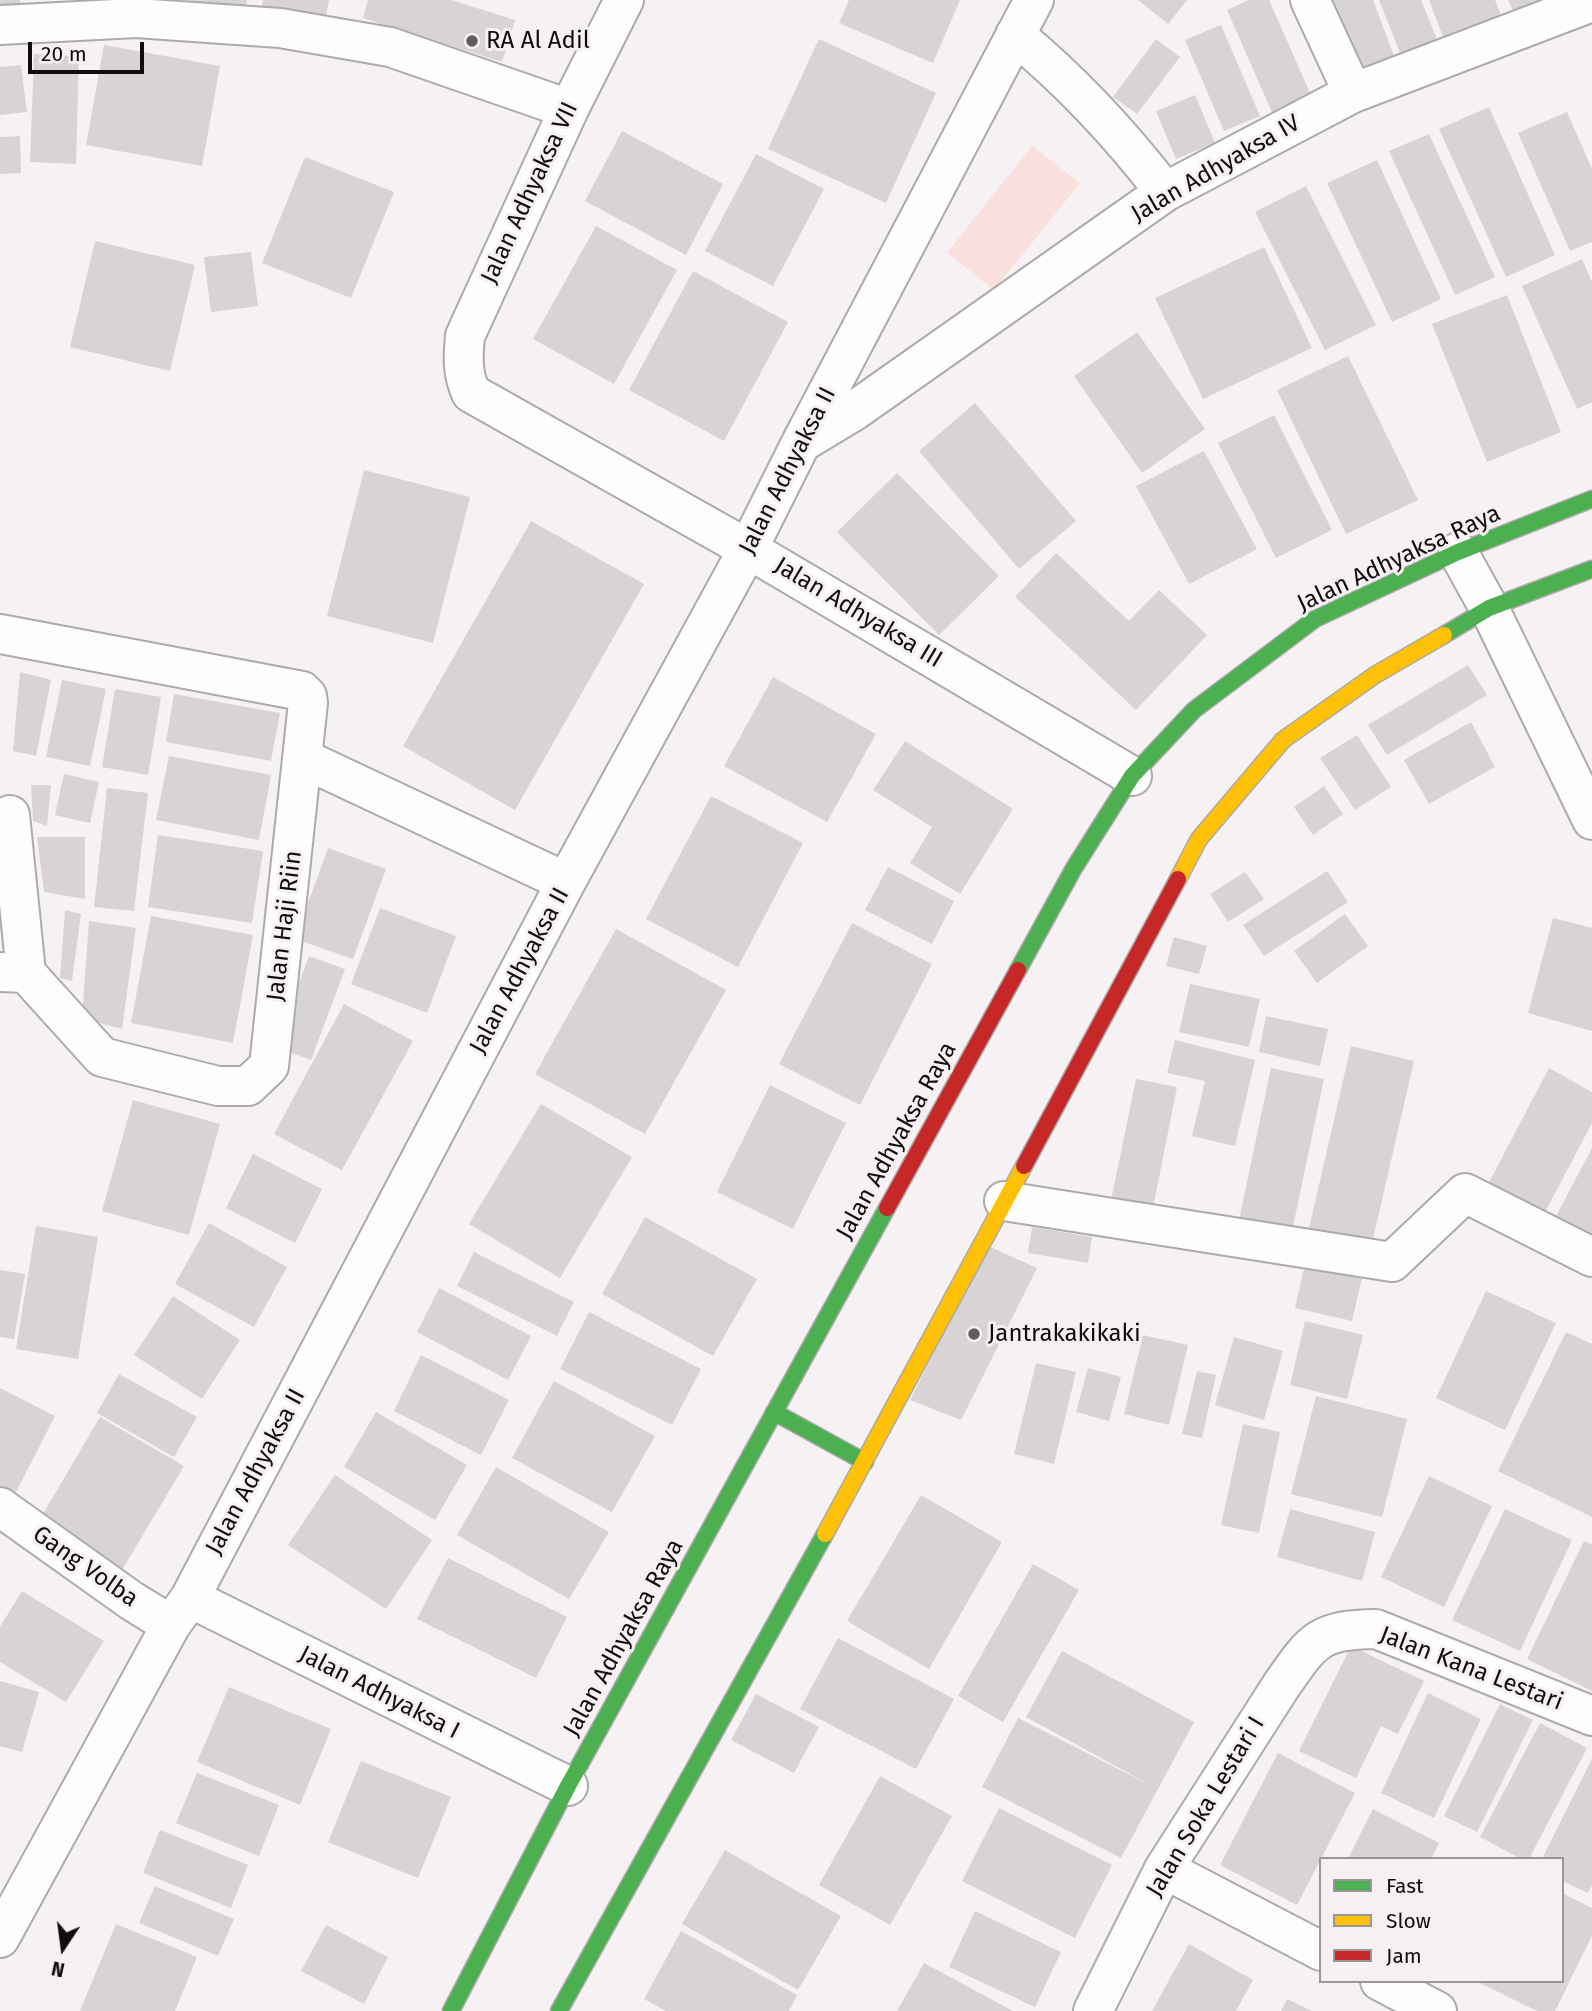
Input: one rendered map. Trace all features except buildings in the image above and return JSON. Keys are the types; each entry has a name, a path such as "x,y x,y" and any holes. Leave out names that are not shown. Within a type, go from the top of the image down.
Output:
{"main road":[{"name":"Jalan Adhyaksa Raya","path":"451,2011 568,1786 774,1412 1074,868 1132,776 1194,710 1315,619 1458,552 1592,499"},
{"path":"559,2011 865,1462 1199,839 1283,740 1375,675 1489,608 1592,569"},
{"path":"774,1412 865,1462"}],"street":[{"name":"Jalan Adhyaksa VII","path":"471,393 464,378 465,336 569,109 624,0"},
{"name":"Jalan Adhyaksa II","path":"0,1938 181,1612 566,883 748,549 1034,0"},
{"path":"1310,0 1353,93"},
{"name":"Jalan Adhyaksa IV","path":"801,443 854,411 1165,192 1353,93 1592,2"},
{"path":"0,25 136,19 280,28 390,47 569,109"},
{"path":"1015,35 1046,61 1130,147 1165,192"},
{"name":"Jalan Adhyaksa III","path":"471,393 748,549 1132,776"},
{"path":"1458,552 1489,608 1592,820"},
{"name":"Jalan Haji Riin","path":"0,634 302,691 307,696 308,703 269,1066 248,1086 218,1086 102,1058 13,973"},
{"path":"304,759 566,883"},
{"path":"10,815 13,973"},
{"path":"1004,1201 1392,1262 1465,1194 1592,1257"},
{"name":"Gang Volba","path":"0,1507 132,1601 181,1612"},
{"name":"Jalan Adhyaksa I","path":"181,1612 568,1786"},
{"name":"Jalan Kana Lestari","path":"1348,1630 1376,1629 1592,1716"},
{"name":"Jalan Soka Lestari I","path":"1093,2011 1164,1869 1300,1657 1319,1638 1348,1630"},
{"path":"1164,1869 1319,1950"},
{"path":"1384,1983 1437,2011"}],"shaded area":[{"path":"1032,146 1080,183 994,290 947,253"}],"traffic: fast":[{"path":"1018,970 1074,868 1132,776 1194,710 1315,619 1458,552 1592,499"},
{"path":"1444,635 1489,608 1592,569"},
{"path":"451,2011 568,1786 887,1208"},
{"path":"774,1412 865,1462"},
{"path":"559,2011 825,1534"}],"traffic: slow":[{"path":"1178,879 1199,839 1283,740 1375,675 1444,635"},
{"path":"825,1534 1024,1166"}],"traffic: jam":[{"path":"1024,1166 1178,879"},
{"path":"887,1208 1018,970"}],"place":[{"name":"RA Al Adil","path":"472,41"},
{"name":"Jantrakakikaki","path":"974,1334"}]}
